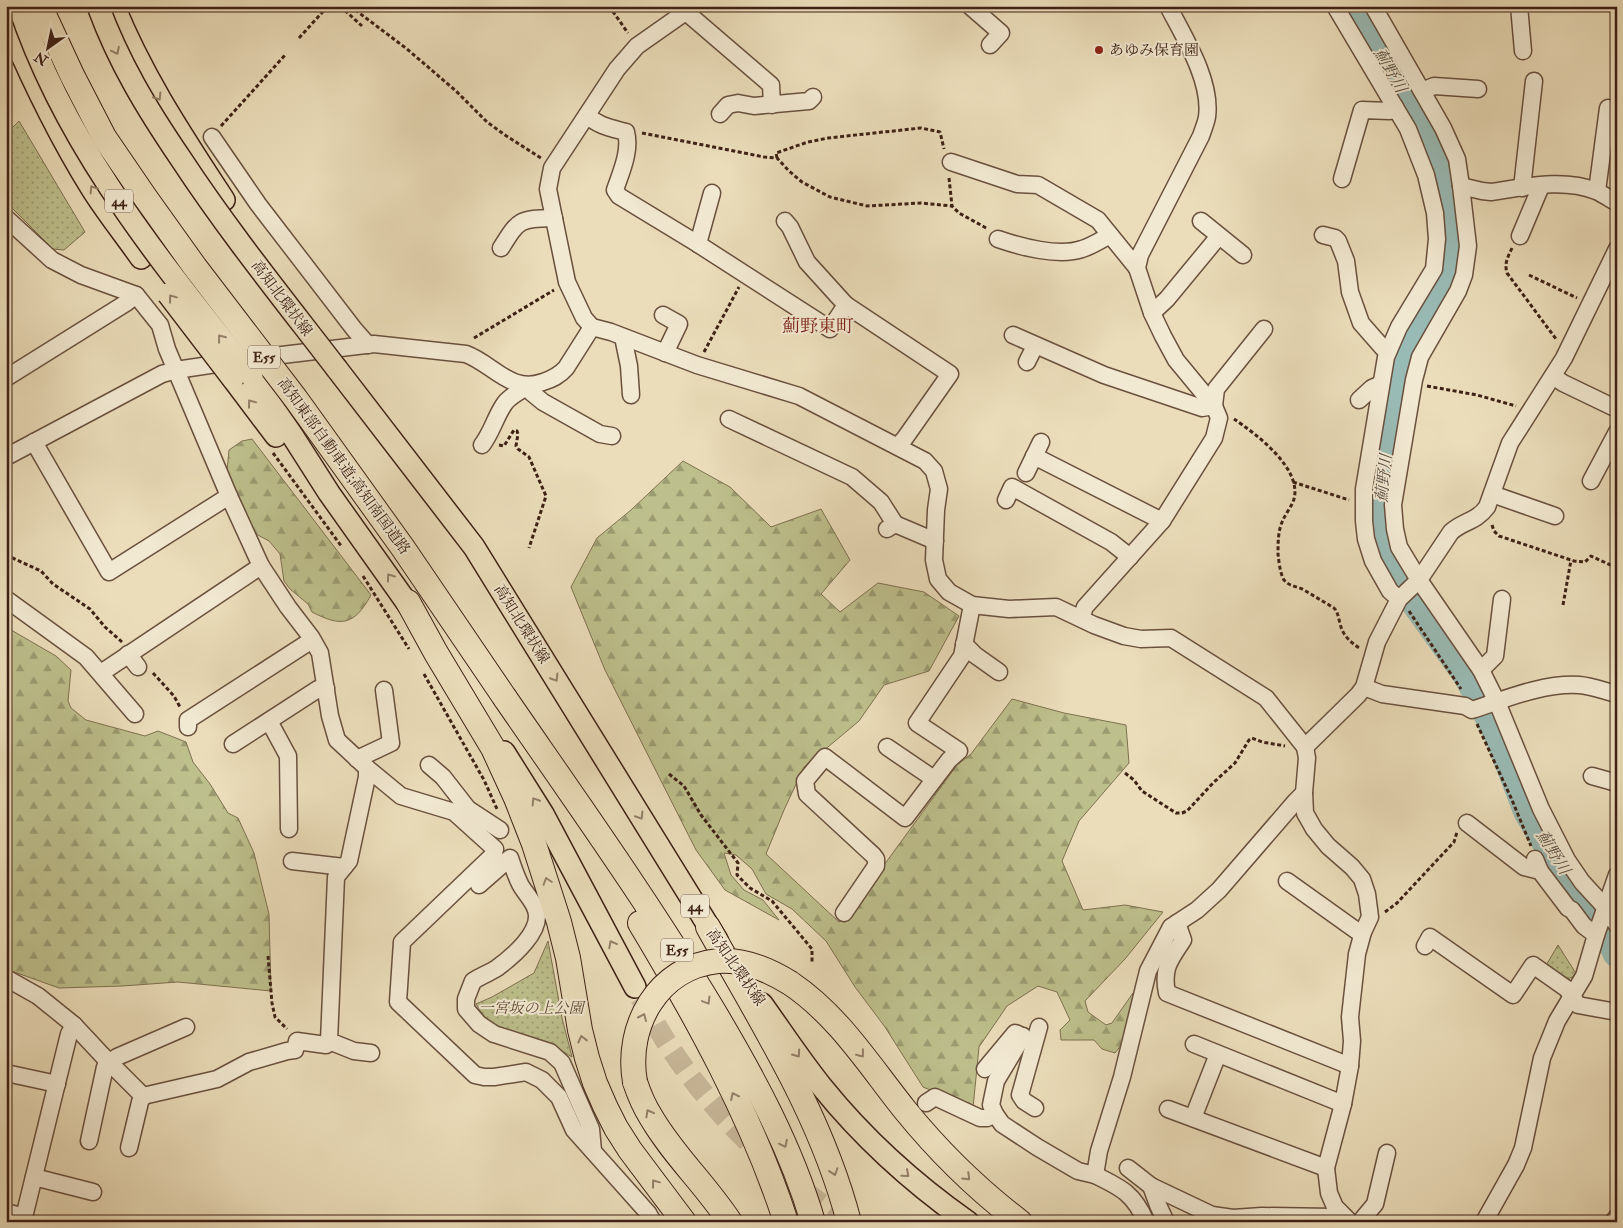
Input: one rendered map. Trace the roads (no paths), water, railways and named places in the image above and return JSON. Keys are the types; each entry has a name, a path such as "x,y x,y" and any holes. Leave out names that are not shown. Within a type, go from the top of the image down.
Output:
{"highway":[{"name":"高知東部自動車道;高知南国道路","path":"40,6 72,75 104,137 196,267 296,399 403,548 505,698"},
{"path":"408,602 493,748 516,798 534,844 559,922 568,958 580,1030 587,1058 605,1106 630,1150 684,1222"},
{"name":"E55","path":"505,698 663,961 712,1050 753,1135 776,1189 786,1222"},
{"name":"E55","path":"505,698 681,956 748,1069 788,1153 813,1222"},
{"path":"708,927 798,1088 828,1154 849,1222"},
{"path":"730,1222 650,1117 635,1082 632,1065 636,1032 650,1002 660,989 672,978 688,970 719,961 737,962 774,973 807,994 839,1026 905,1110 953,1164 978,1188 1020,1222"}],"main road":[{"name":"44","path":"19,6 48,79 95,166 132,222 172,275 242,378 292,435 329,493 408,602 543,814 635,988"},
{"name":"高知北環状線","path":"98,6 110,38 130,79 162,132 209,202 343,365 474,547 708,927 805,1065 864,1134 904,1172 968,1222"},
{"path":"114,6 128,40 152,87 224,200 343,365"},
{"path":"6,20 52,117 92,190 141,258 242,378"}],"street":[{"path":"970,6 1000,33 990,45"},
{"path":"1138,268 1140,254 1201,136 1207,118 1207,105 1200,69 1168,6"},
{"path":"1335,6 1408,129 1426,175 1435,213 1437,249 1434,269 1399,327 1388,351 1364,489 1363,506 1366,539 1373,561 1390,591 1399,599"},
{"path":"1373,6 1443,128 1457,159 1468,246 1464,275 1451,306 1420,357 1414,383 1393,505 1399,547 1419,580 1481,670 1497,702 1541,809 1557,842 1575,873 1605,907 1617,926"},
{"path":"1519,6 1523,51"},
{"path":"772,105 770,85 690,9 637,46 617,69 552,168 548,189 567,282 584,318 592,327 623,336 697,365 799,396 925,461 934,471 939,489 936,510 934,560 938,579 949,592 972,605 1009,609 1056,607 1094,625 1124,636 1141,639 1171,638 1266,698 1305,748 1307,758 1304,794 1305,813 1314,829 1328,846 1352,867 1362,879 1367,894 1367,924 1357,954 1350,1017 1352,1041 1350,1066 1343,1104 1326,1168 1329,1193 1335,1207 1345,1217"},
{"path":"1522,188 1534,81"},
{"path":"1422,91 1434,86 1478,89"},
{"path":"720,114 728,105 738,103 754,106 772,105 809,102 813,97"},
{"path":"1342,179 1362,110 1390,111 1395,107"},
{"path":"1596,192 1608,108"},
{"path":"587,115 594,122 602,126 626,132 629,142 615,190 619,196 698,244 830,329 846,305"},
{"path":"212,137 258,204 354,330 368,345"},
{"path":"949,166 1017,184 1038,185 1098,220 1138,268 1152,313 1176,360 1216,409"},
{"path":"1461,186 1482,191 1558,184 1576,186 1596,192 1617,203"},
{"path":"1520,236 1541,186"},
{"path":"698,244 712,193"},
{"path":"6,218 52,260 81,274 136,295 160,325 167,349 228,496 261,566 320,653 330,716 337,740 401,796 500,823"},
{"path":"501,248 515,226 529,218 554,218"},
{"path":"785,221 790,226 808,262 846,305 950,374 898,446"},
{"path":"1201,221 1243,255"},
{"path":"998,239 1012,252 1062,252 1080,250 1110,235"},
{"path":"1323,235 1334,238 1338,242 1346,261 1350,292 1361,324 1388,351"},
{"path":"1152,313 1167,299 1220,236"},
{"path":"1305,748 1364,687 1377,642 1399,599 1419,580 1451,532 1473,521 1482,513 1492,494 1510,443 1566,354 1617,249"},
{"path":"6,378 136,295"},
{"path":"663,315 679,324 665,353"},
{"path":"6,457 162,374 176,370 368,345 466,354 476,358 506,378 527,386 539,384 560,374 566,368 592,327"},
{"path":"1081,618 1085,607 1162,521 1214,438 1219,418 1216,409 1216,389 1264,329"},
{"path":"1013,335 1104,375 1202,408 1216,409"},
{"path":"623,336 629,366 631,395"},
{"path":"1027,362 1035,346"},
{"path":"1553,376 1563,384 1617,409"},
{"path":"1359,400 1372,388 1381,384"},
{"path":"527,386 543,402 600,434 612,436"},
{"path":"483,444 505,402 527,386"},
{"path":"729,419 852,478 882,502 891,527 935,541"},
{"path":"1591,481 1617,432"},
{"path":"34,442 109,572 228,496"},
{"path":"1026,473 1037,449 1162,521"},
{"path":"1006,500 1012,487 1111,542 1130,557"},
{"path":"1492,494 1555,516"},
{"path":"101,673 261,566"},
{"path":"6,599 86,657 135,714"},
{"path":"1481,670 1495,656 1502,599"},
{"path":"844,913 876,866 876,859 873,854 807,794 805,781 825,757 905,818 949,760 959,751 916,724 962,656 972,605"},
{"path":"188,724 312,640"},
{"path":"964,644 975,655 999,672"},
{"path":"128,654 138,667"},
{"path":"1364,687 1382,694 1465,706 1472,710 1527,692 1565,685 1590,687 1617,694"},
{"path":"233,744 318,689 326,688"},
{"path":"362,763 391,743 384,690"},
{"path":"269,721 288,756 289,829"},
{"path":"887,747 934,779"},
{"path":"329,1042 336,877 349,861 367,777 362,763"},
{"path":"429,765 442,777 465,813 495,849 494,854 402,942 398,1002 476,1075 494,1077 526,1072 542,1080 559,1097 574,1130 648,1213 653,1222"},
{"path":"1592,776 1617,783"},
{"path":"1095,1176 1148,970 1171,928 1197,910 1219,890 1304,794"},
{"path":"1464,824 1524,867 1537,865 1568,908 1596,936"},
{"path":"480,885 510,858 520,884 536,910 537,919 533,932 526,942 496,968 473,981 466,999 466,1009 479,1024 494,1034 550,1052 562,1063 590,1129 593,1151"},
{"path":"292,861 344,867"},
{"path":"1554,889 1575,873"},
{"path":"1484,1222 1523,1148 1542,1058 1557,1021 1584,976 1617,875"},
{"path":"1287,881 1356,931 1367,924"},
{"path":"1177,923 1183,940 1169,962 1164,978 1167,993 1350,1066"},
{"path":"1425,946 1430,937 1513,995 1533,965 1567,989 1578,1005 1617,1012"},
{"path":"6,978 38,996 74,1025 143,1096"},
{"path":"6,1212 24,1219 69,1034 74,1025"},
{"path":"89,1140 104,1066 186,1027"},
{"path":"985,1069 1015,1032 1032,1034"},
{"path":"1032,1034 996,1081 991,1105 995,1114 1002,1124 1037,1147 1078,1171 1117,1186 1131,1196 1141,1210 1146,1222"},
{"path":"1032,1034 1020,1095 1024,1101 1035,1108"},
{"path":"143,1096 216,1079 249,1062 295,1050 297,1041 326,1045 329,1042"},
{"path":"329,1042 354,1051 371,1053"},
{"path":"1194,1044 1343,1104"},
{"path":"1193,1118 1218,1054"},
{"path":"6,1073 57,1084"},
{"path":"129,1148 143,1096"},
{"path":"926,1103 935,1097 980,1118 987,1118 995,1114"},
{"path":"1168,1109 1326,1168"},
{"path":"1360,1222 1375,1204 1387,1153"},
{"path":"1128,1168 1152,1186 1212,1215 1233,1218 1262,1216 1345,1217"},
{"path":"34,1177 92,1192"},
{"path":"1152,1186 1166,1222"},
{"path":"1613,1222 1617,1217"}],"waterway":[{"name":"薊野川","path":"1355,6 1422,122 1433,145 1441,166 1449,210 1451,252 1449,269 1444,284 1409,341 1403,357 1394,396 1378,498 1382,541 1395,570 1414,601 1468,676 1498,734 1528,812 1561,867 1611,939 1617,953"}],"tunnel":[{"path":"640,997 683,1067 724,1117 771,1163 821,1204 848,1222"}],"place":[{"name":"あゆみ保育園","path":"1099,50"}],"district":[{"name":"薊野東町","path":"818,326"}],"park label":[{"name":"一宮坂の上公園","path":"531,1008"}]}
